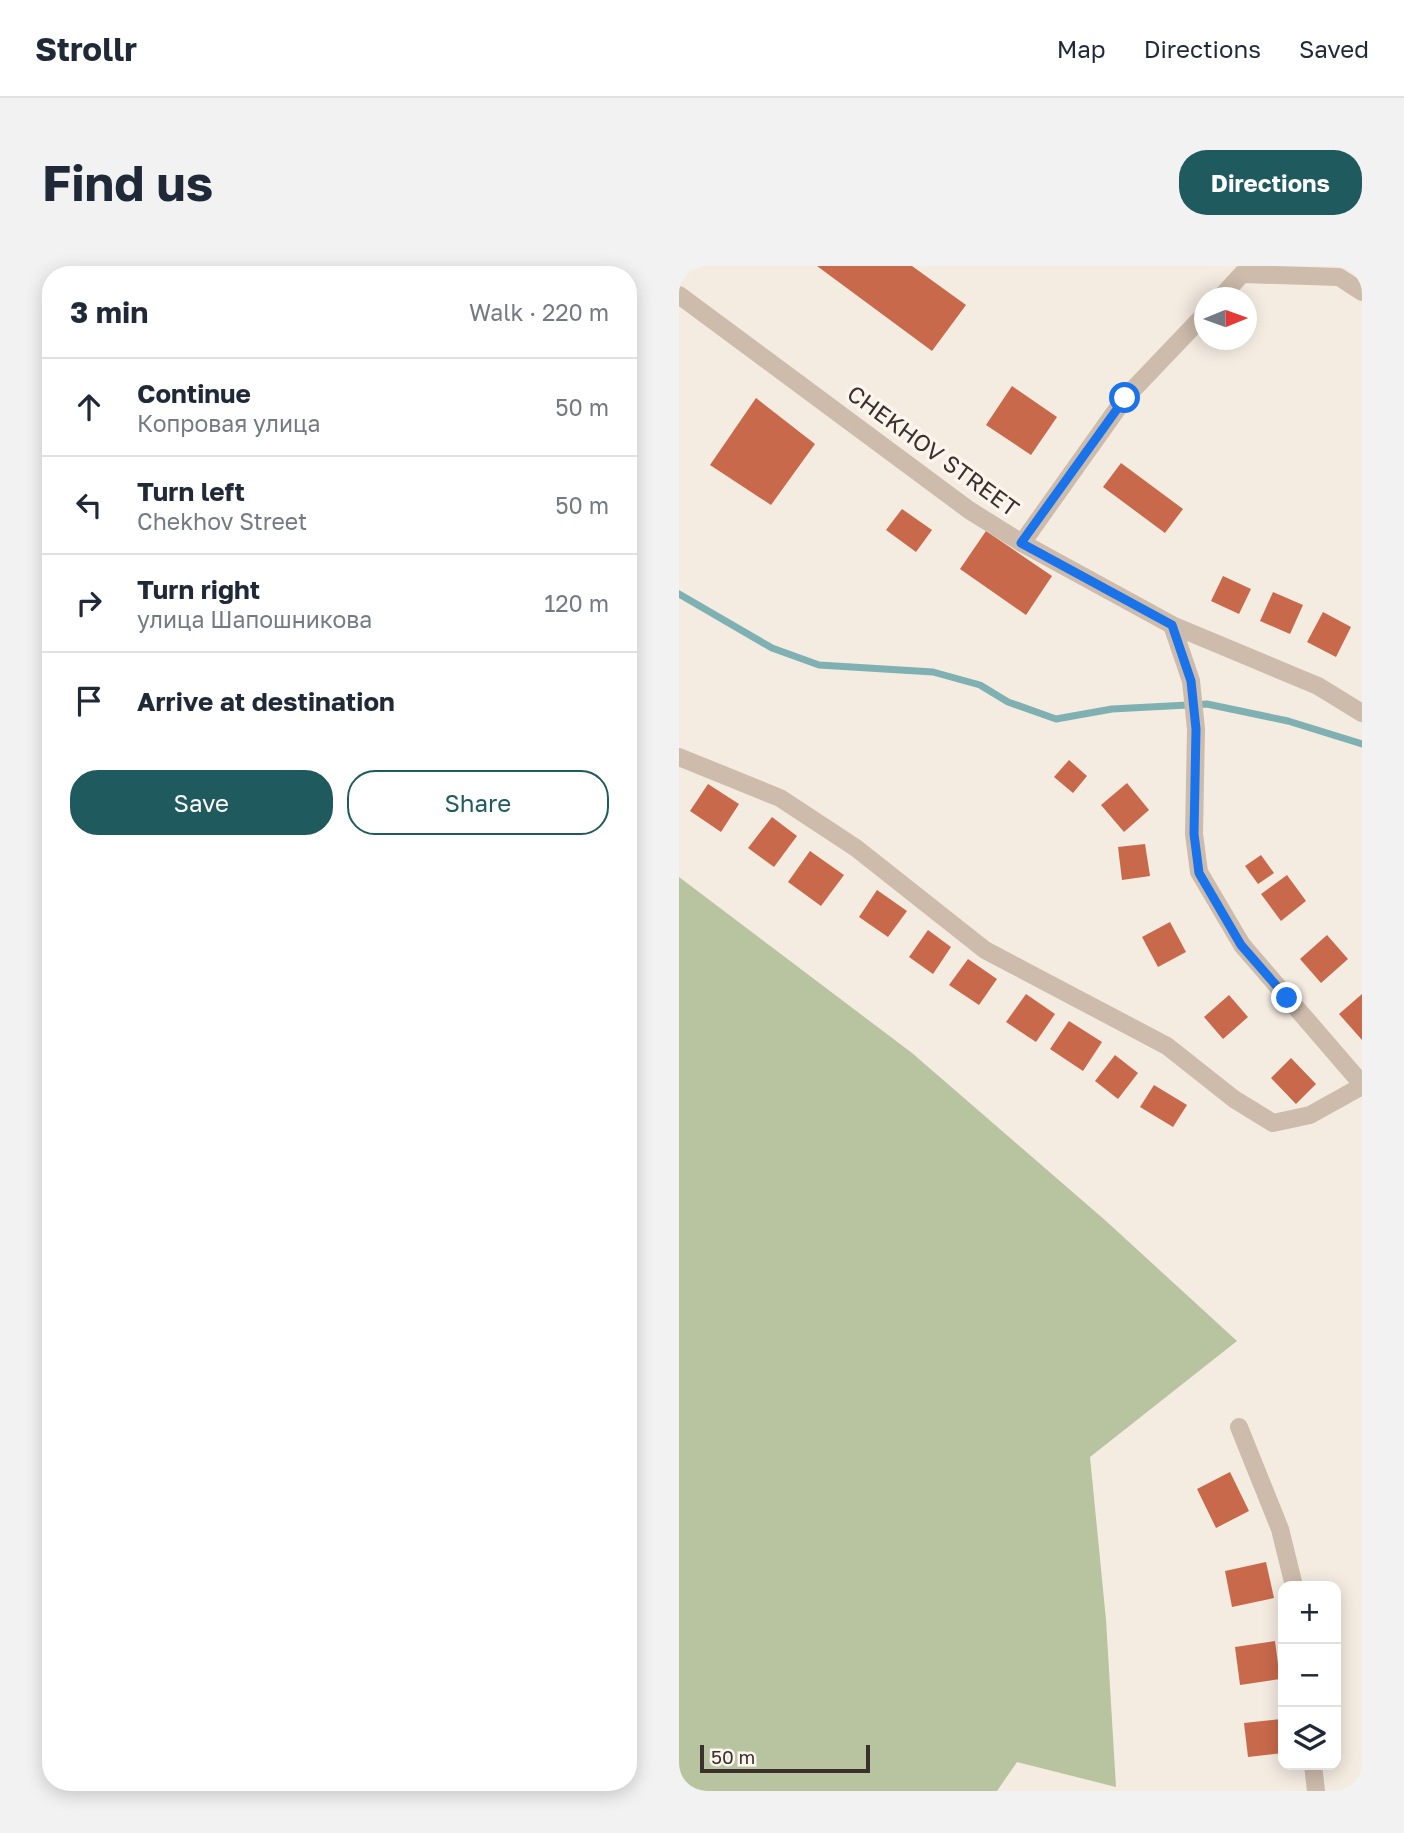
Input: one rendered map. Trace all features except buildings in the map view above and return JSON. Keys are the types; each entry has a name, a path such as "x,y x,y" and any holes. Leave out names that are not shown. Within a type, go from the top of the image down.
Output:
{"street":[{"path":"1230,287 1242,274 1339,277 1362,292"},
{"name":"CHEKHOV STREET","path":"679,295 969,510 1021,543 1172,625 1318,686 1362,713"},
{"path":"1021,543 1125,398 1194,326"},
{"path":"679,757 780,798 856,848 985,950 1167,1046 1234,1098 1273,1123 1310,1115 1362,1085 1241,945 1199,873 1194,834 1196,729 1191,681 1172,625"},
{"path":"1239,1427 1280,1528 1293,1581"},
{"path":"1313,1770 1315,1791"}],"green space":[{"path":"679,877 912,1053 1106,1221 1237,1341 1090,1457 1106,1620 1116,1787 1017,1762 997,1791 679,1791"}],"waterway":[{"path":"679,594 772,648 819,665 933,672 980,685 1008,702 1056,719 1112,709 1207,704 1288,721 1362,744"}],"route":[{"path":"1125,398 1021,543 1172,625 1191,681 1196,729 1194,834 1199,873 1241,945 1287,998"}]}
